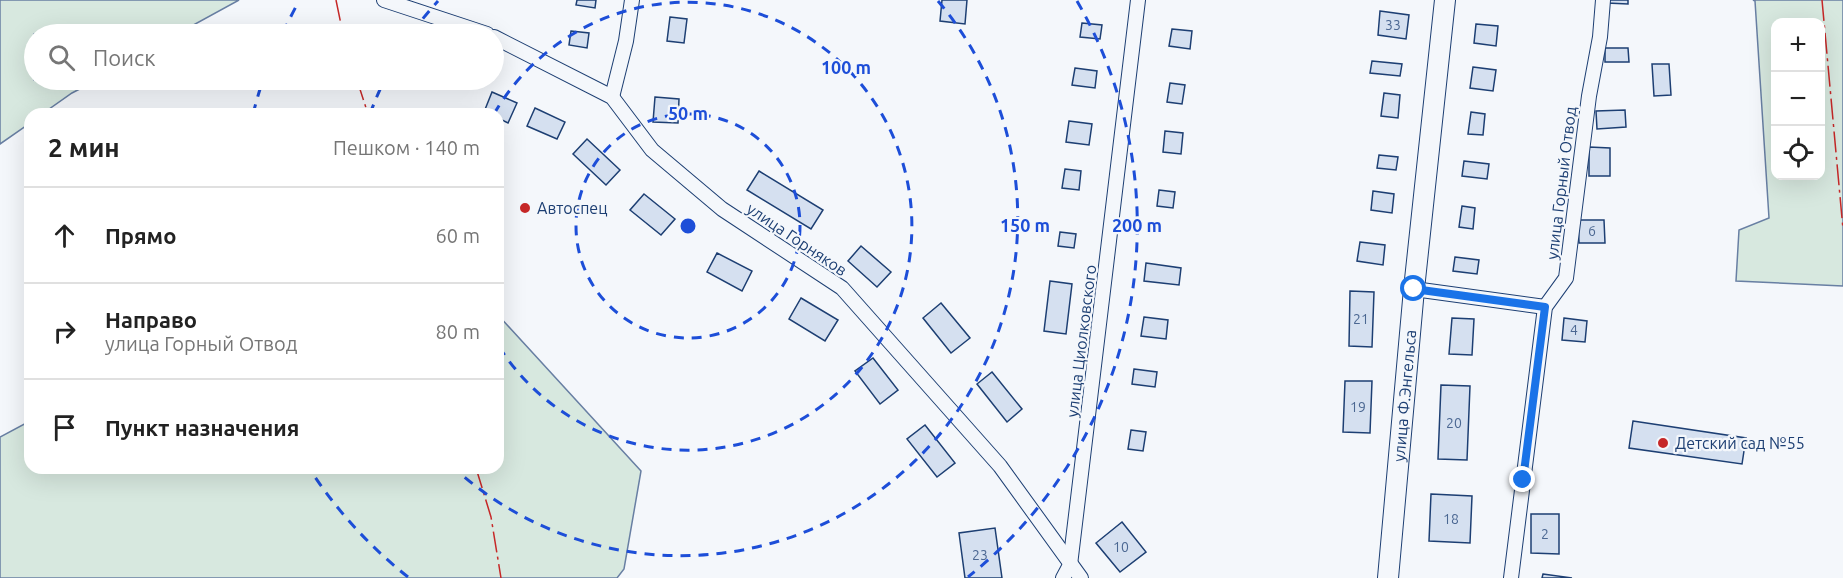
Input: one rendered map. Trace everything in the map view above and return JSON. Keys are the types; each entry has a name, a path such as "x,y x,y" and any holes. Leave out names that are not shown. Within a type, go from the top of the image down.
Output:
{"street":[{"path":"384,0 457,24"},
{"path":"612,97 626,41 632,0"},
{"name":"улица Циолковского","path":"1063,578 1070,565 1138,0"},
{"name":"улица Ф.Энгельса","path":"1388,578 1414,289 1445,0"},
{"name":"улица Горный Отвод","path":"1511,578 1545,307 1566,278 1586,119 1600,37 1603,0"},
{"name":"улица Горняков","path":"504,42 612,97 652,150 722,209 842,288 1000,466 1081,578"},
{"path":"1414,289 1545,307"}],"shaded area":[{"path":"0,0 239,0 195,24 24,24 24,90 78,90 51,108 24,108 24,127 0,144"},
{"path":"1753,0 1843,0 1843,286 1736,281 1739,230 1769,218 1755,1"},
{"path":"504,322 641,471 624,569 617,578 0,578 0,437 24,424 24,474 504,474"}],"building":[{"path":"577,0 596,0 595,8 576,5"},
{"path":"942,0 967,0 965,24 940,21"},
{"path":"1607,0 1628,0 1628,4 1607,3"},
{"path":"1380,11 1409,15 1406,39 1378,35"},
{"path":"670,17 687,19 684,43 667,41"},
{"path":"1082,23 1102,25 1100,39 1080,37"},
{"path":"1476,24 1498,26 1496,46 1474,43"},
{"path":"1172,29 1192,31 1190,49 1169,46"},
{"path":"571,31 589,33 587,48 569,45"},
{"path":"1605,48 1628,48 1629,62 1605,62"},
{"path":"1372,61 1402,64 1400,76 1370,73"},
{"path":"1652,64 1669,64 1671,95 1654,96"},
{"path":"1473,67 1496,70 1493,91 1470,88"},
{"path":"1075,68 1097,71 1095,88 1072,85"},
{"path":"1170,83 1185,85 1182,104 1167,102"},
{"path":"492,92 517,103 508,123 504,121 504,108 486,108"},
{"path":"1384,93 1400,95 1398,118 1381,116"},
{"path":"655,97 679,99 678,123 653,122"},
{"path":"535,108 565,122 557,139 527,126"},
{"path":"1625,110 1626,127 1597,129 1596,111"},
{"path":"1471,112 1485,114 1483,135 1468,134"},
{"path":"1069,121 1092,124 1089,145 1066,142"},
{"path":"1165,131 1183,133 1181,154 1163,152"},
{"path":"587,139 620,170 606,185 573,154"},
{"path":"1589,147 1610,148 1610,176 1589,176"},
{"path":"1379,155 1398,157 1396,170 1377,168"},
{"path":"1464,161 1489,164 1487,179 1462,176"},
{"path":"1065,169 1081,171 1079,190 1062,188"},
{"path":"759,171 823,210 811,229 747,190"},
{"path":"1159,190 1175,192 1173,208 1157,206"},
{"path":"1373,191 1394,194 1392,213 1371,210"},
{"path":"644,194 675,219 661,235 630,210"},
{"path":"1462,206 1475,208 1473,229 1459,227"},
{"path":"1578,220 1604,220 1605,243 1579,243"},
{"path":"1060,232 1076,234 1074,248 1058,246"},
{"path":"1360,242 1385,245 1383,265 1357,261"},
{"path":"861,246 891,272 877,287 848,261"},
{"path":"717,253 752,271 742,291 707,272"},
{"path":"1455,257 1479,260 1477,274 1453,271"},
{"path":"1146,263 1181,268 1179,285 1144,281"},
{"path":"1050,281 1072,284 1066,334 1044,331"},
{"path":"1350,291 1374,292 1372,347 1349,346"},
{"path":"801,298 838,320 825,341 789,319"},
{"path":"941,303 970,338 951,353 923,318"},
{"path":"1144,317 1168,320 1166,339 1141,336"},
{"path":"1452,318 1474,319 1472,355 1449,354"},
{"path":"1564,318 1587,321 1585,342 1562,340"},
{"path":"873,358 898,390 880,404 855,371"},
{"path":"1134,369 1157,372 1155,387 1132,384"},
{"path":"992,372 1022,409 1007,422 977,384"},
{"path":"1345,381 1372,381 1370,433 1343,432"},
{"path":"1441,385 1470,386 1467,460 1438,459"},
{"path":"1633,421 1746,438 1742,464 1629,448"},
{"path":"925,425 955,463 937,477 907,439"},
{"path":"1131,430 1146,432 1143,451 1128,449"},
{"path":"1431,494 1472,496 1470,543 1429,541"},
{"path":"1531,514 1559,514 1559,554 1531,553"},
{"path":"1122,522 1146,552 1120,572 1096,543"},
{"path":"995,528 1002,578 965,578 959,533"},
{"path":"1543,574 1572,578 1542,578"}],"power":[{"path":"336,0 341,24"},
{"path":"1822,0 1843,229"},
{"path":"360,90 366,108"},
{"path":"478,474 491,517 501,578"}],"place":[{"name":"Автоспец","path":"525,208"},
{"name":"Детский сад №55","path":"1663,443"}],"route":[{"path":"1414,289 1545,307 1523,480"}]}
